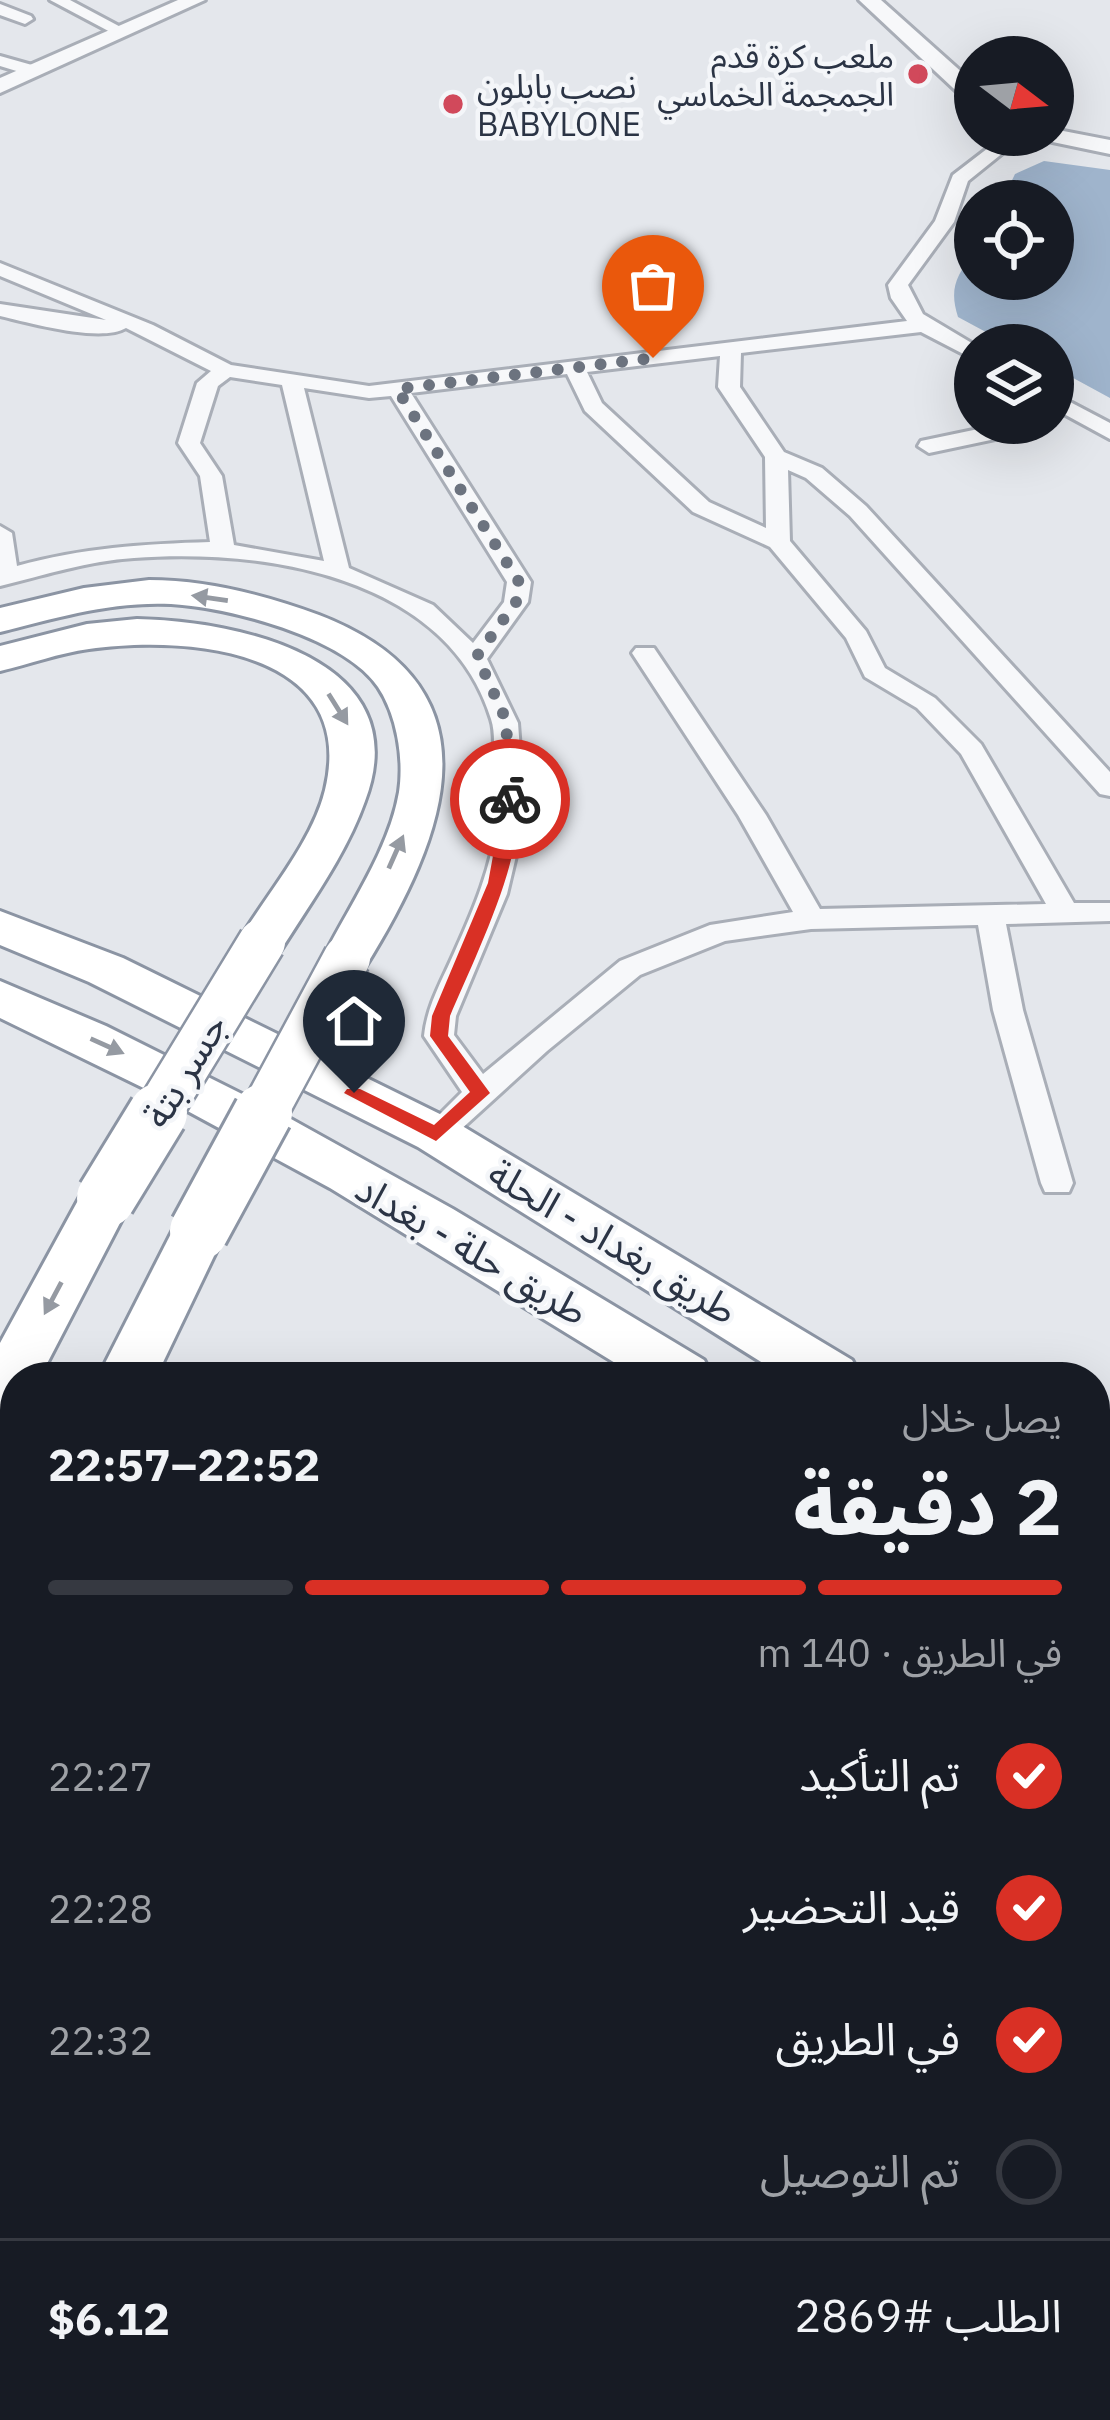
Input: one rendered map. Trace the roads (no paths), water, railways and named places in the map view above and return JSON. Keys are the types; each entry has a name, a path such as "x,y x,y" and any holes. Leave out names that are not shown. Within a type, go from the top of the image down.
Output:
{"highway":[{"path":"0,620 77,601 170,592 258,604 361,650 393,676 422,740 421,796 347,958 199,1231 134,1362"},
{"name":"جسر بتة","path":"0,658 42,642 165,631 240,639 309,668 349,719 347,793 106,1198 19,1362"},
{"path":"0,908 106,970"},
{"name":"طريق بغداد - الحلة","path":"0,927 106,970 436,1134 808,1362"},
{"name":"طريق حلة - بغداد","path":"0,998 128,1055 547,1289 661,1362"}],"street":[{"path":"58,0 122,32"},
{"path":"0,86 195,0"},
{"path":"869,0 954,77"},
{"path":"0,9 25,19"},
{"path":"0,61 33,71"},
{"path":"1074,140 1110,148"},
{"path":"954,342 900,301 901,278 936,236 960,179 989,156"},
{"path":"0,269 146,329 226,370 369,392 926,325"},
{"path":"0,310 55,322 146,329"},
{"path":"731,349 729,388 776,458 778,542"},
{"path":"574,368 593,406 701,507 778,542 857,636 874,673 926,704 972,750 1065,913"},
{"path":"223,549 212,476 189,443 208,383 226,370"},
{"path":"292,382 338,572"},
{"path":"397,389 519,582 516,602 477,656"},
{"path":"1074,411 1110,432"},
{"path":"1074,415 1079,414"},
{"path":"929,446 954,441"},
{"path":"776,458 814,472 858,511 1110,788"},
{"path":"0,533 3,577 103,553 223,549 338,572 386,588 477,656 506,720 511,818 496,883 441,1016 439,1036 480,1093"},
{"path":"645,653 752,815 811,919"},
{"path":"436,1134 630,968 720,932 811,919 1110,912"},
{"path":"990,914 1008,1010 1057,1183"}],"water":[{"path":"1044,161 1110,170 1110,398 1074,378 1074,324 971,324 958,317 954,300 1074,300 1074,180 1012,180 1015,174"}],"place":[{"name":"ملعب كرة قدم الجمجمة الخماسي","path":"918,74"},
{"name":"نصب بابلون BABYLONE","path":"453,104"}]}
